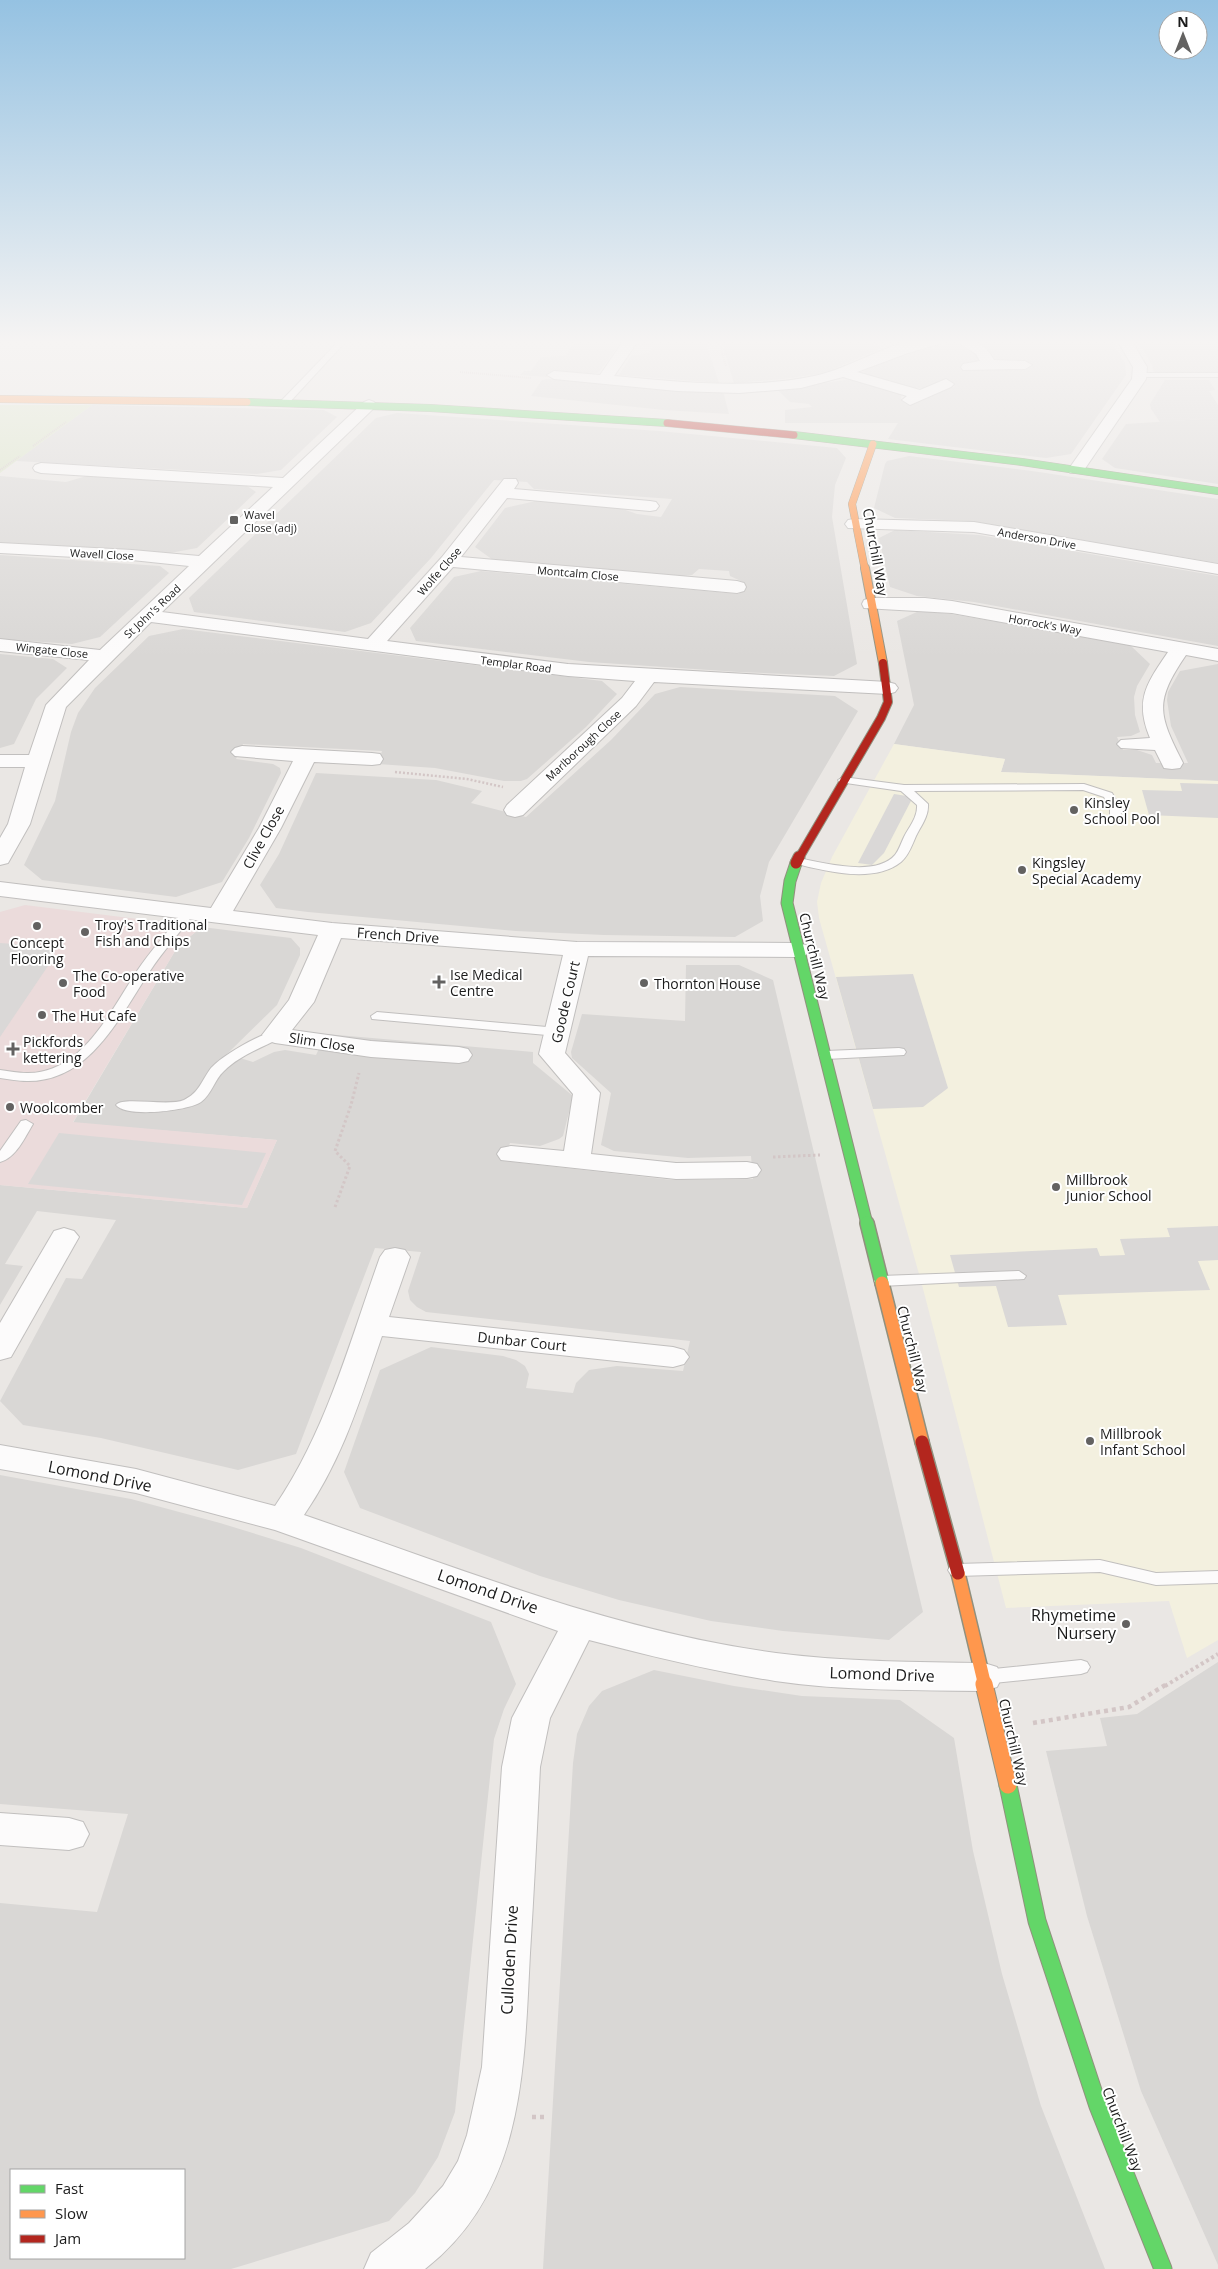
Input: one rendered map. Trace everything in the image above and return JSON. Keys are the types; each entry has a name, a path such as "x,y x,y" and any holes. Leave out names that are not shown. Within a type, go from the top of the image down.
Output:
{"street":[{"name":"St John's Road","path":"0,858 19,824 56,705 104,656 327,446"},
{"name":"Churchill Way","path":"872,446 855,490 852,504 854,524 888,688 888,702 881,718 797,861 790,881 787,903 797,950 826,1055 917,1424 984,1677 1037,1921 1098,2106 1163,2269"},
{"path":"888,446 1076,470 1218,491"},
{"path":"1076,470 1093,446"},
{"path":"47,472 288,483"},
{"name":"Wolfe Close","path":"372,646 448,561 507,488 650,506"},
{"name":"Anderson Drive","path":"854,524 922,524 974,527 1218,569"},
{"name":"Wavell Close","path":"0,548 132,555 203,562"},
{"name":"Montcalm Close","path":"448,561 710,578 737,587"},
{"name":"Horrock's Way","path":"871,604 952,607 1218,655"},
{"name":"Templar Road","path":"146,616 541,667 646,676 888,688"},
{"name":"Wingate Close","path":"0,645 104,656"},
{"path":"1172,763 1162,744 1152,713 1153,691 1180,648"},
{"name":"Marlborough Close","path":"515,810 629,702 644,683 646,676"},
{"path":"1128,744 1162,744"},
{"path":"242,752 367,759"},
{"name":"Clive Close","path":"218,916 270,828 306,756"},
{"path":"0,761 39,761"},
{"name":"French Drive","path":"0,889 332,930 577,949 797,950"},
{"name":"Slim Close","path":"332,930 300,1002 276,1035 352,1047 459,1055"},
{"name":"Goode Court","path":"576,1161 587,1093 552,1054 577,949"},
{"path":"511,1154 676,1171 747,1170"},
{"path":"0,1350 64,1237"},
{"path":"283,1520 309,1482 331,1438 395,1257"},
{"name":"Dunbar Court","path":"371,1325 674,1356"},
{"name":"Lomond Drive","path":"0,1458 136,1481 283,1520 579,1624 661,1645 776,1667 891,1676 984,1677"},
{"name":"Culloden Drive","path":"387,2269 424,2239 453,2208 474,2176 485,2148 494,2115 503,2067 521,1767 525,1744 531,1718 579,1624"},
{"path":"0,1829 69,1834"}],"lane":[{"path":"843,780 904,788 1084,787 1108,795 1116,810 1114,820"},
{"path":"797,861 857,870 872,870 895,861 923,809 917,798 904,788"},
{"path":"0,1074 34,1078 71,1066 82,1058 94,1044 149,961 188,913"},
{"path":"377,1016 558,1032"},
{"path":"123,1105 172,1108 184,1104 204,1092 218,1069 228,1061 276,1035"},
{"path":"826,1055 899,1052"},
{"path":"0,1158 11,1148 26,1124"},
{"path":"881,1281 1019,1276"},
{"path":"957,1570 1100,1566 1156,1579 1218,1577"},
{"path":"984,1677 1080,1667"}],"path":[{"path":"0,470 33,446"},
{"path":"367,759 363,766 406,774 467,779 532,794"},
{"path":"335,1207 350,1166 335,1151 359,1074 348,1065 352,1047"},
{"path":"747,1170 748,1157 820,1155"},
{"path":"1033,1723 1129,1707 1218,1654"}],"shaded area":[{"path":"37,446 306,446 281,470 257,474 16,461"},
{"path":"347,446 815,446 837,448 846,458 835,485 832,517 857,664 834,676 589,662 416,641 410,628 454,577 481,571 739,594 743,582 730,576 729,571 699,569 692,575 681,576 493,560 475,547 505,508 536,501 620,508 637,514 661,517 672,499 534,489 527,482 494,480 431,558 371,623 345,632 194,612 189,598"},
{"path":"945,446 1077,446 1071,454 1046,458"},
{"path":"1111,446 1218,446 1218,484 1115,468 1102,459"},
{"path":"909,456 1032,471 1218,499 1218,563 969,521 895,518 874,508 887,461"},
{"path":"90,475 244,484 256,492 197,548 170,553 0,543 0,476 66,482"},
{"path":"895,530 979,535 1218,576 1218,646 974,602 917,596 890,587 879,538"},
{"path":"0,555 160,566 169,573 100,637 72,644 0,639"},
{"path":"919,611 951,614 1130,645 1150,664 1137,686 1134,697 1135,715 1140,732 1131,736 1117,737 1123,750 1137,750 1152,755 1156,763 1188,763 1171,726 1167,700 1168,692 1180,671 1218,664 1218,781 1001,772 1005,759 894,744 914,705 897,621"},
{"path":"183,629 602,681 617,694 586,727 527,779 521,781 504,781 435,768 378,764 382,751 243,744 236,759 273,764 280,768 281,773 249,838 222,882 176,897 42,880 24,865 55,801 71,732 78,713 95,688 149,636"},
{"path":"0,654 53,659 67,668 36,699 14,744 0,748"},
{"path":"680,687 835,696 858,711 769,862 760,896 763,921 735,937 604,935 516,931 308,912 276,908 260,885 279,854 316,773 436,780 482,791 471,803 526,817 611,740 655,694"},
{"path":"894,744 1005,759 1001,772 1218,781 1218,1640 1187,1658 1169,1601 1006,1608 921,1281 819,918 817,902 821,883 832,857"},
{"path":"1180,783 1218,784 1218,818 1149,815 1142,790 1182,791"},
{"path":"894,794 913,797 884,853 872,865 858,863"},
{"path":"25,905 202,927 178,946 73,1122 277,1140 247,1208 0,1185 0,912"},
{"path":"202,927 291,938 300,948 300,955 277,1005 227,1054 253,1062 274,1052 285,1050 316,1055 326,1034 533,1052 533,1063 573,1096 563,1136 540,1146 510,1143 503,1161 672,1180 753,1179 751,1156 688,1158 614,1151 601,1145 611,1093 572,1058 571,1052 582,1014 685,1021 686,965 739,965 773,980 923,1612 889,1640 783,1631 711,1621 619,1600 540,1576 360,1508 344,1472 380,1370 431,1347 503,1356 516,1360 525,1366 529,1374 526,1388 573,1393 576,1383 589,1370 617,1366 683,1371 690,1341 426,1312 410,1300 408,1291 421,1252 375,1248 296,1454 238,1470 101,1438 23,1425 0,1401 66,1278 82,1279 116,1220 37,1211 5,1264 23,1266 0,1305 0,1185 247,1208 277,1140 73,1123 178,946"},
{"path":"0,943 55,947 43,965 48,966 0,1037"},
{"path":"913,974 948,1088 923,1107 873,1109 836,977"},
{"path":"59,1133 266,1153 242,1205 28,1184"},
{"path":"1218,1226 1218,1260 1198,1261 1210,1290 1058,1295 1067,1325 1008,1327 996,1286 959,1287 950,1255 1097,1248 1100,1256 1125,1255 1120,1239 1170,1237 1167,1228"},
{"path":"0,1475 131,1499 220,1523 301,1548 491,1622 516,1684 504,1709 494,1739 455,2112 438,2157 415,2193 389,2221 231,2269 0,2269 0,1903 97,1912 128,1814 0,1804"},
{"path":"1218,1662 1218,2265 1141,2091 1087,1916 1046,1751 1107,1746 1100,1718 1137,1714"},
{"path":"654,1670 734,1686 802,1696 900,1700 954,1738 973,1851 1002,1974 1041,2106 1105,2269 543,2269 573,1763 577,1734 589,1706 602,1691"}],"green space":[{"path":"0,446 37,446 0,473"}],"traffic: fast":[{"path":"886,446 1022,462 1218,491"},
{"path":"796,863 790,881 787,903 882,1283"},
{"path":"1008,1785 1037,1921 1098,2106 1163,2269"}],"traffic: slow":[{"path":"872,446 852,504 883,663"},
{"path":"882,1283 922,1442"},
{"path":"958,1573 1008,1785"}],"traffic: jam":[{"path":"796,863 881,718 888,702 883,663"},
{"path":"922,1442 958,1573"}],"place":[{"name":"Wavel Close (adj)","path":"234,520"},
{"name":"Kinsley School Pool","path":"1074,810"},
{"name":"Kingsley Special Academy","path":"1022,870"},
{"name":"Concept Flooring","path":"37,926"},
{"name":"Troy's Traditional Fish and Chips","path":"85,932"},
{"name":"Ise Medical Centre","path":"439,982"},
{"name":"The Co-operative Food","path":"63,983"},
{"name":"Thornton House","path":"644,983"},
{"name":"The Hut Cafe","path":"42,1015"},
{"name":"Pickfords kettering","path":"13,1049"},
{"name":"Woolcomber","path":"10,1107"},
{"name":"Millbrook Junior School","path":"1056,1187"},
{"name":"Millbrook Infant School","path":"1090,1441"},
{"name":"Rhymetime Nursery","path":"1126,1624"}]}
